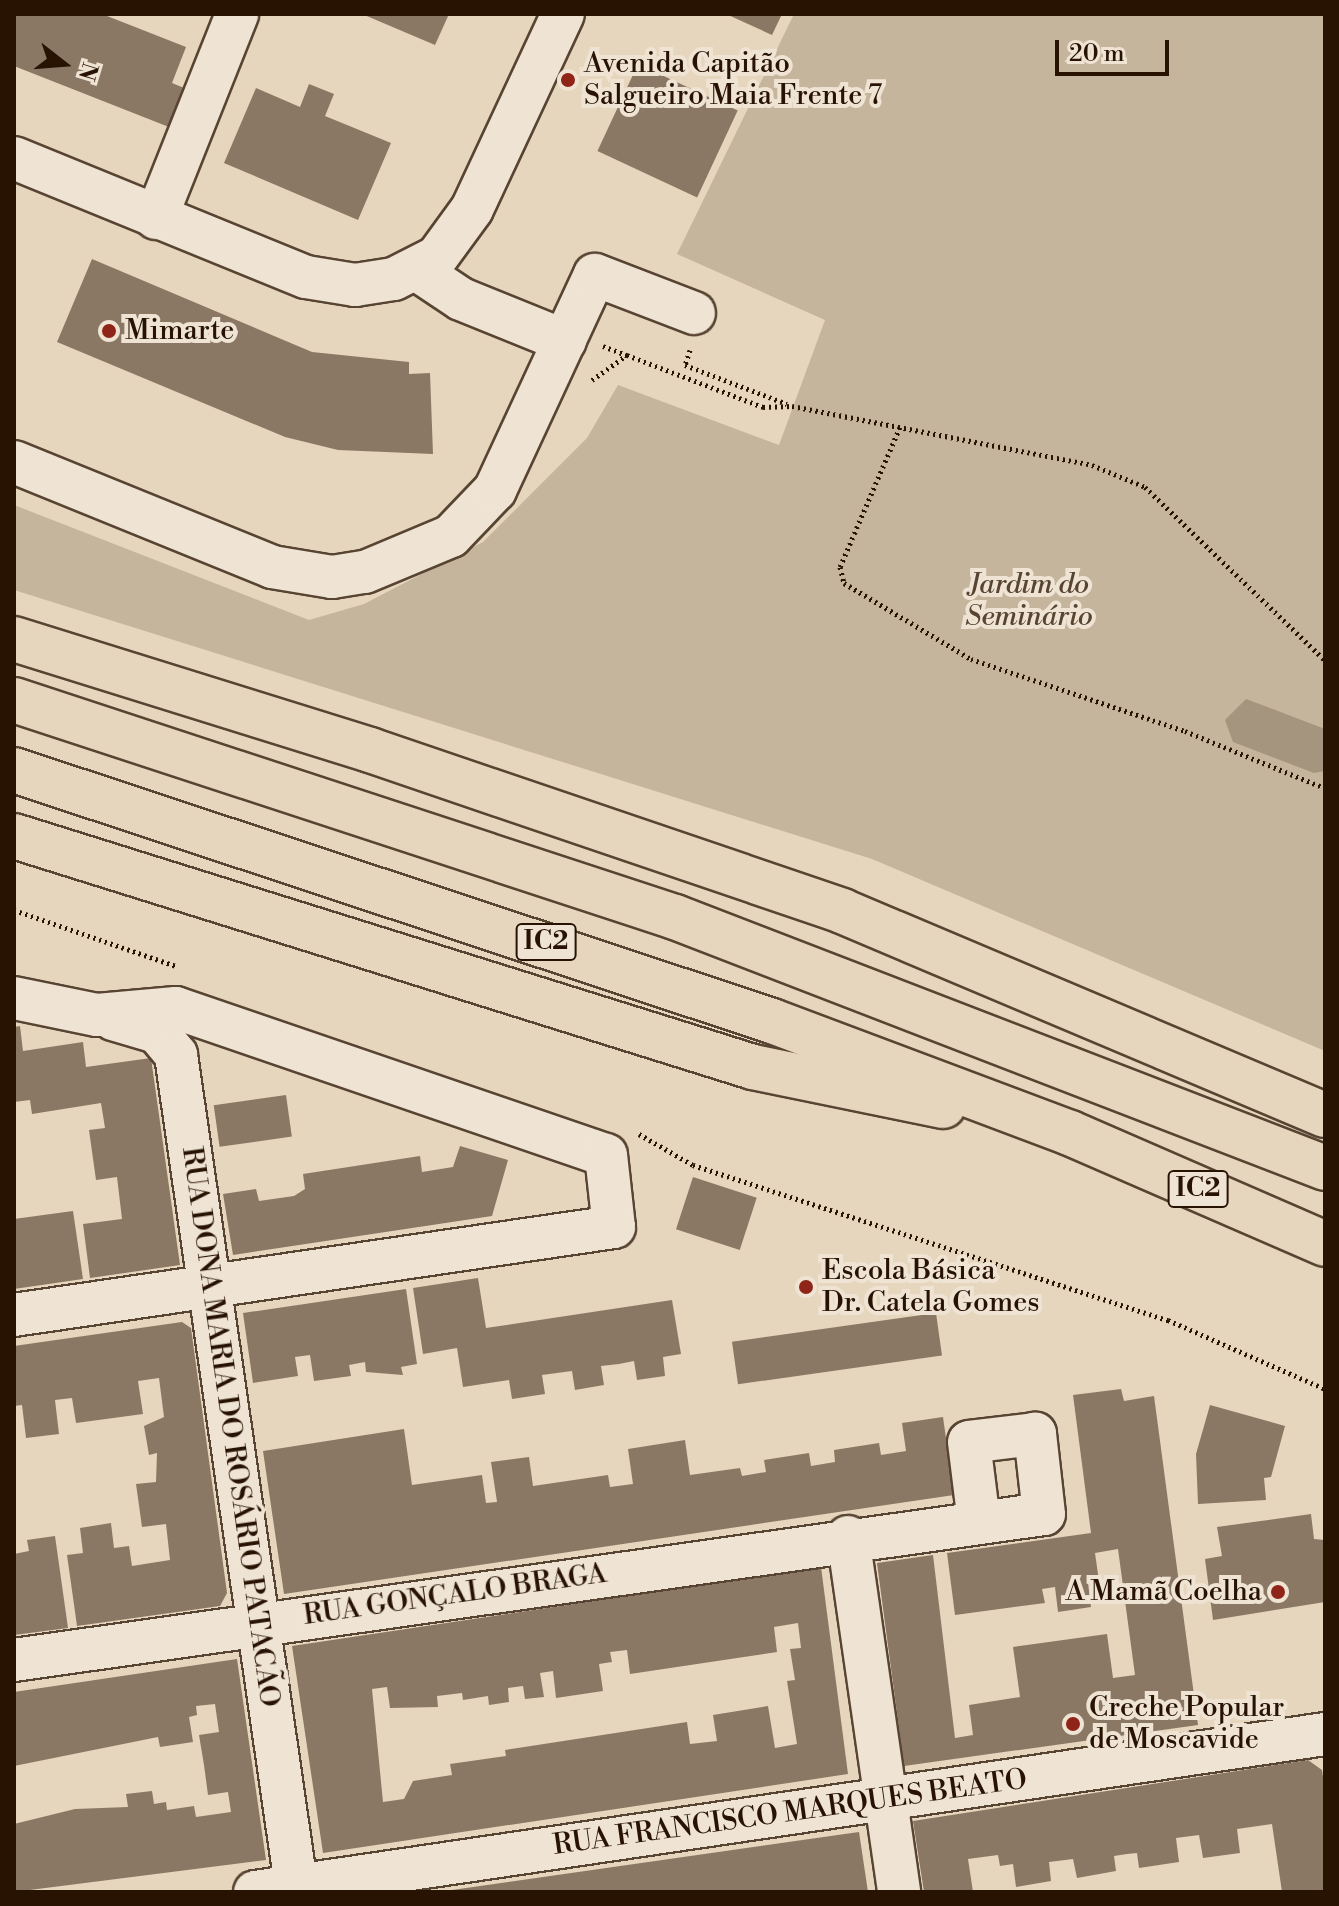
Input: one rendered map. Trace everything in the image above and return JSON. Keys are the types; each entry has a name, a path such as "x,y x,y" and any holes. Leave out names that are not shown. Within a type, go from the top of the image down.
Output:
{"highway":[{"path":"14,639 370,750 842,911 1325,1115"},
{"name":"IC2","path":"14,700 675,917 1325,1168"},
{"name":"IC2","path":"14,770 590,956 1070,1133 1325,1244"},
{"path":"14,836 753,1067 1070,1133"}],"street":[{"path":"156,218 237,14"},
{"path":"14,158 306,277 355,285 419,271 475,204 563,14"},
{"path":"419,271 461,299 565,341"},
{"path":"14,462 272,567 332,577 396,564 451,536 495,490 538,405 595,275 694,313"},
{"path":"14,998 97,1015 176,1008 606,1155 614,1227 14,1315"},
{"name":"RUA DONA MARIA DO ROSÁRIO PATACÃO","path":"97,1015 157,1032 176,1055 297,1889"},
{"name":"RUA GONÇALO BRAGA","path":"14,1660 848,1537 979,1522"},
{"path":"848,1537 899,1892"},
{"name":"RUA FRANCISCO MARQUES BEATO","path":"255,1892 297,1889 1325,1734"}],"path":[{"path":"694,313 703,317 685,365 792,406 1092,465 1145,487 1325,660"},
{"path":"538,405 576,395 627,355 763,407 792,406"},
{"path":"900,427 840,567 844,583 971,659 1185,731 1325,788"},
{"path":"14,910 189,970"},
{"path":"626,1127 693,1165 1168,1320 1325,1389"}],"green space":[{"name":"Jardim do Seminário","path":"794,14 1325,14 1325,1051 872,859 14,590 14,505 309,620 364,604 483,542 587,438 618,385 779,445 825,320 677,254"}],"shaded area":[{"path":"1246,699 1325,729 1325,771 1314,773 1233,742 1225,720"}],"building":[{"path":"14,14 102,14 186,47 172,83 189,90 174,129 14,66"},
{"path":"362,14 449,14 435,45"},
{"path":"726,14 782,14 772,35"},
{"path":"638,64 738,110 697,197 597,151"},
{"path":"309,84 334,94 325,116 391,143 358,220 224,163 256,88 300,107"},
{"path":"92,259 312,352 409,362 409,374 430,373 433,454 338,450 285,437 57,342"},
{"path":"20,1026 23,1051 83,1042 86,1067 151,1058 180,1265 90,1278 83,1224 122,1219 117,1177 96,1180 89,1130 105,1128 101,1103 32,1114 30,1100 14,1102 14,1027"},
{"path":"286,1095 292,1137 220,1147 214,1105"},
{"path":"460,1146 508,1160 492,1216 233,1255 223,1194 256,1189 259,1201 294,1196 305,1189 303,1174 420,1156 422,1172 453,1167"},
{"path":"693,1177 757,1198 740,1250 676,1229"},
{"path":"73,1211 83,1279 14,1289 14,1219"},
{"path":"478,1278 486,1328 672,1300 681,1354 663,1357 665,1376 637,1380 634,1361 601,1366 604,1385 575,1390 572,1371 542,1375 545,1394 512,1399 509,1380 463,1387 457,1348 423,1354 413,1288"},
{"path":"406,1289 417,1364 401,1367 403,1375 366,1372 365,1362 349,1365 351,1376 314,1381 310,1355 295,1357 298,1376 253,1383 243,1313"},
{"path":"936,1313 942,1356 738,1384 732,1342"},
{"path":"182,1322 191,1328 227,1593 220,1606 77,1626 67,1555 83,1553 80,1528 111,1523 114,1548 129,1546 132,1566 170,1560 166,1524 142,1527 136,1484 156,1482 157,1453 149,1455 144,1426 164,1417 159,1378 138,1381 143,1414 76,1423 72,1398 55,1400 59,1434 26,1438 22,1405 14,1406 14,1346"},
{"path":"1121,1389 1124,1401 1154,1396 1198,1725 904,1766 877,1563 933,1555 955,1738 973,1735 969,1705 1020,1697 1013,1647 1107,1634 1113,1678 1135,1675 1118,1549 1095,1553 1099,1581 1088,1583 1091,1607 1058,1612 1055,1587 1042,1589 1045,1603 955,1615 947,1553 1091,1533 1073,1395"},
{"path":"1210,1405 1285,1426 1271,1477 1264,1478 1266,1500 1198,1504 1196,1454"},
{"path":"943,1417 954,1495 284,1594 263,1451 404,1429 412,1485 482,1475 486,1503 497,1502 491,1462 529,1457 533,1486 608,1475 610,1487 633,1484 628,1449 685,1440 690,1475 740,1468 742,1476 766,1472 764,1460 809,1453 811,1466 835,1462 834,1450 879,1443 881,1455 906,1451 902,1423"},
{"path":"1311,1514 1314,1539 1325,1540 1325,1602 1213,1620 1205,1559 1222,1556 1217,1527"},
{"path":"55,1536 68,1628 14,1635 14,1554 29,1551 27,1540"},
{"path":"821,1567 848,1774 323,1853 292,1646","holes":["798,1623 801,1648 790,1649 795,1680 787,1681 797,1744 775,1748 768,1706 713,1715 717,1741 690,1744 687,1722 505,1750 506,1756 450,1764 452,1775 413,1781 404,1799 383,1802 372,1689 387,1687 390,1708 438,1707 437,1696 462,1693 463,1700 488,1696 489,1705 509,1702 508,1688 523,1686 525,1699 544,1697 540,1673 553,1671 556,1698 603,1691 599,1664 612,1662 610,1652 627,1650 630,1674 777,1652 774,1627"]},
{"path":"237,1659 266,1860 14,1892 14,1824 75,1809 128,1807 126,1794 152,1791 154,1804 166,1802 167,1810 194,1806 196,1817 231,1812 228,1792 208,1795 199,1735 219,1732 215,1704 196,1706 197,1715 189,1717 193,1742 160,1747 158,1737 14,1766 14,1692"},
{"path":"1308,1760 1322,1770 1325,1790 1325,1892 1282,1892 1272,1824 1237,1829 1240,1853 1203,1858 1199,1835 1176,1838 1179,1862 1139,1868 1137,1853 1114,1856 1116,1871 1077,1878 1073,1859 1049,1862 1051,1881 1016,1887 1013,1864 1000,1866 998,1855 968,1859 973,1892 924,1892 913,1821"},
{"path":"859,1832 868,1892 452,1892 452,1890"}],"place":[{"name":"Avenida Capitão Salgueiro Maia Frente 7","path":"568,80"},
{"name":"Mimarte","path":"109,331"},
{"name":"Escola Básica Dr. Catela Gomes","path":"806,1287"},
{"name":"A Mamã Coelha","path":"1278,1592"},
{"name":"Creche Popular de Moscavide","path":"1073,1724"}]}
